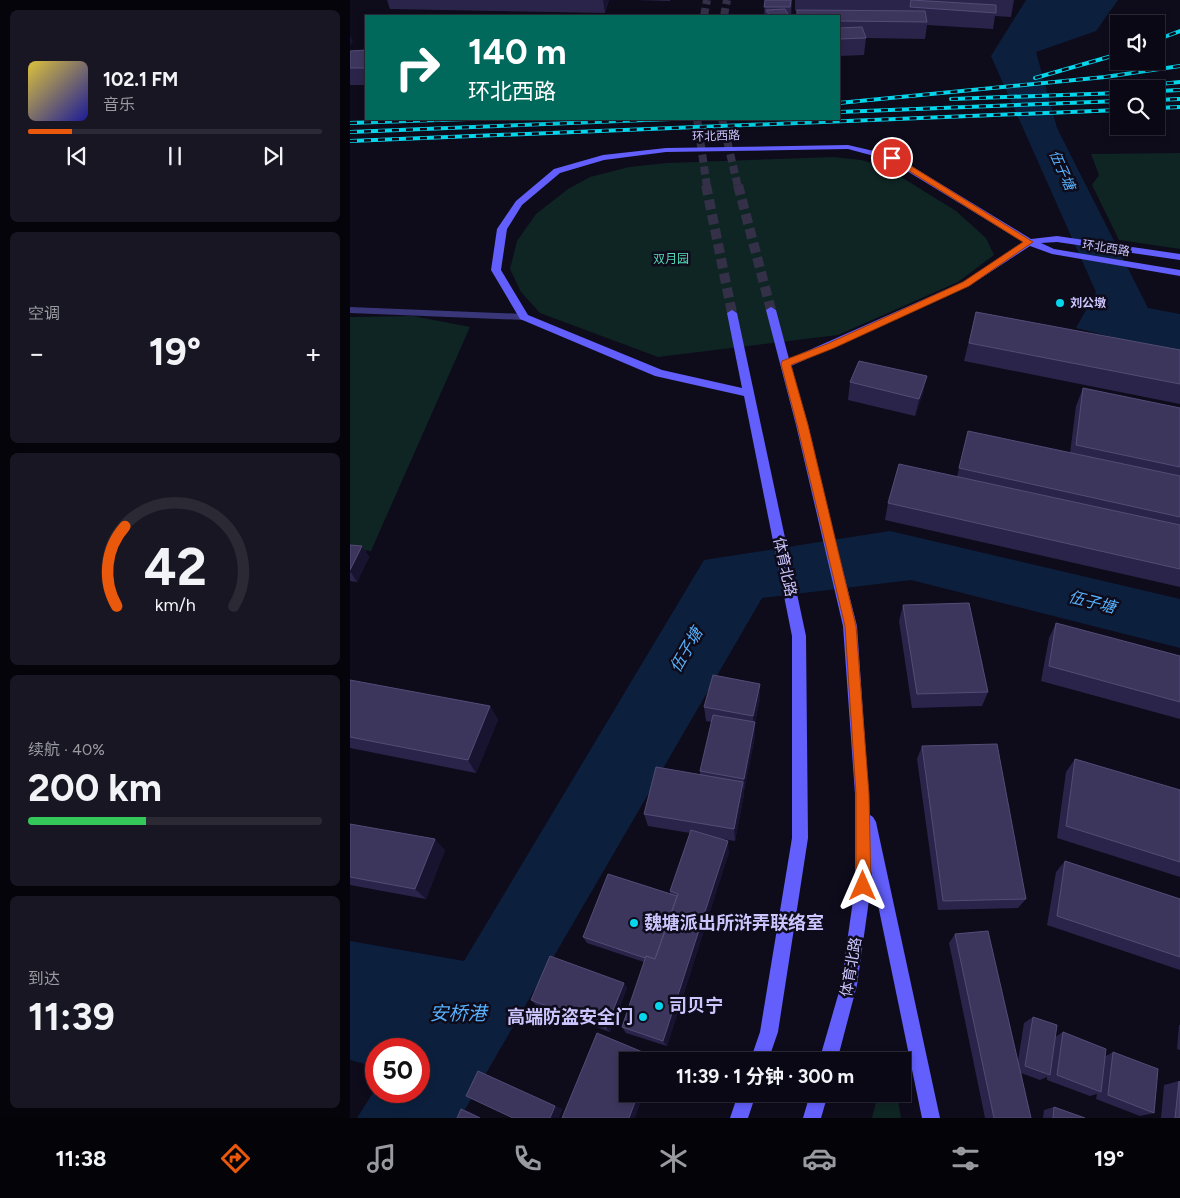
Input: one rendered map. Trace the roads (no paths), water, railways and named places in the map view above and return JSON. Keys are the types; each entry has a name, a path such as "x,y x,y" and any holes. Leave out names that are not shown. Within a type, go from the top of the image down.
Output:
{"street":[{"name":"环北西路","path":"524,317 496,270 502,229 519,203 557,171 603,158 666,150 848,147 892,158 1029,242 1052,251 1180,273"},
{"name":"环北西路","path":"786,364 966,284 1029,242 1057,238 1180,258"},
{"path":"350,310 524,317 659,373 748,393"},
{"name":"体育北路","path":"771,310 817,486 850,626 862,794 863,886 850,986 831,1052"},
{"name":"体育北路","path":"732,313 799,636 800,838 770,1032 762,1052"},
{"path":"862,794 931,1118"},
{"path":"739,1118 744,1102"},
{"path":"812,1118 817,1102"}],"water":[{"name":"伍子塘","path":"1026,0 1118,0 1096,31 1036,52 1057,128 1148,308 1180,314 1180,354 1076,328 1096,292 991,56"},
{"name":"安桥港","path":"890,531 1180,599 1180,648 911,580 762,598 460,1118 357,1118 366,1103 430,1103 430,1038 365,1038 365,1064 350,1060 350,941 464,961 704,560"}],"tunnel":[{"path":"704,15 707,0"},
{"path":"724,15 727,0"},
{"path":"697,120 707,187"},
{"path":"722,120 738,187"},
{"path":"706,185 732,313"},
{"path":"738,185 771,310"}],"railway":[{"path":"1165,37 1180,31"},
{"path":"1035,78 1110,57"},
{"path":"840,103 1105,77 1180,66"},
{"path":"1165,84 1180,82"},
{"path":"1165,91 1180,90"},
{"path":"951,99 1110,93"},
{"path":"1165,100 1180,99"},
{"path":"840,112 1110,101"},
{"path":"1165,108 1180,107"},
{"path":"350,141 1110,110"},
{"path":"350,123 438,120"},
{"path":"350,132 646,120"}],"place":[{"name":"刘公墩","path":"1060,303"},
{"name":"魏塘派出所浒弄联络室","path":"634,923"},
{"name":"司贝宁","path":"659,1006"},
{"name":"高端防盗安全门","path":"643,1017"}],"park label":[{"name":"双月园","path":"671,259"}]}
